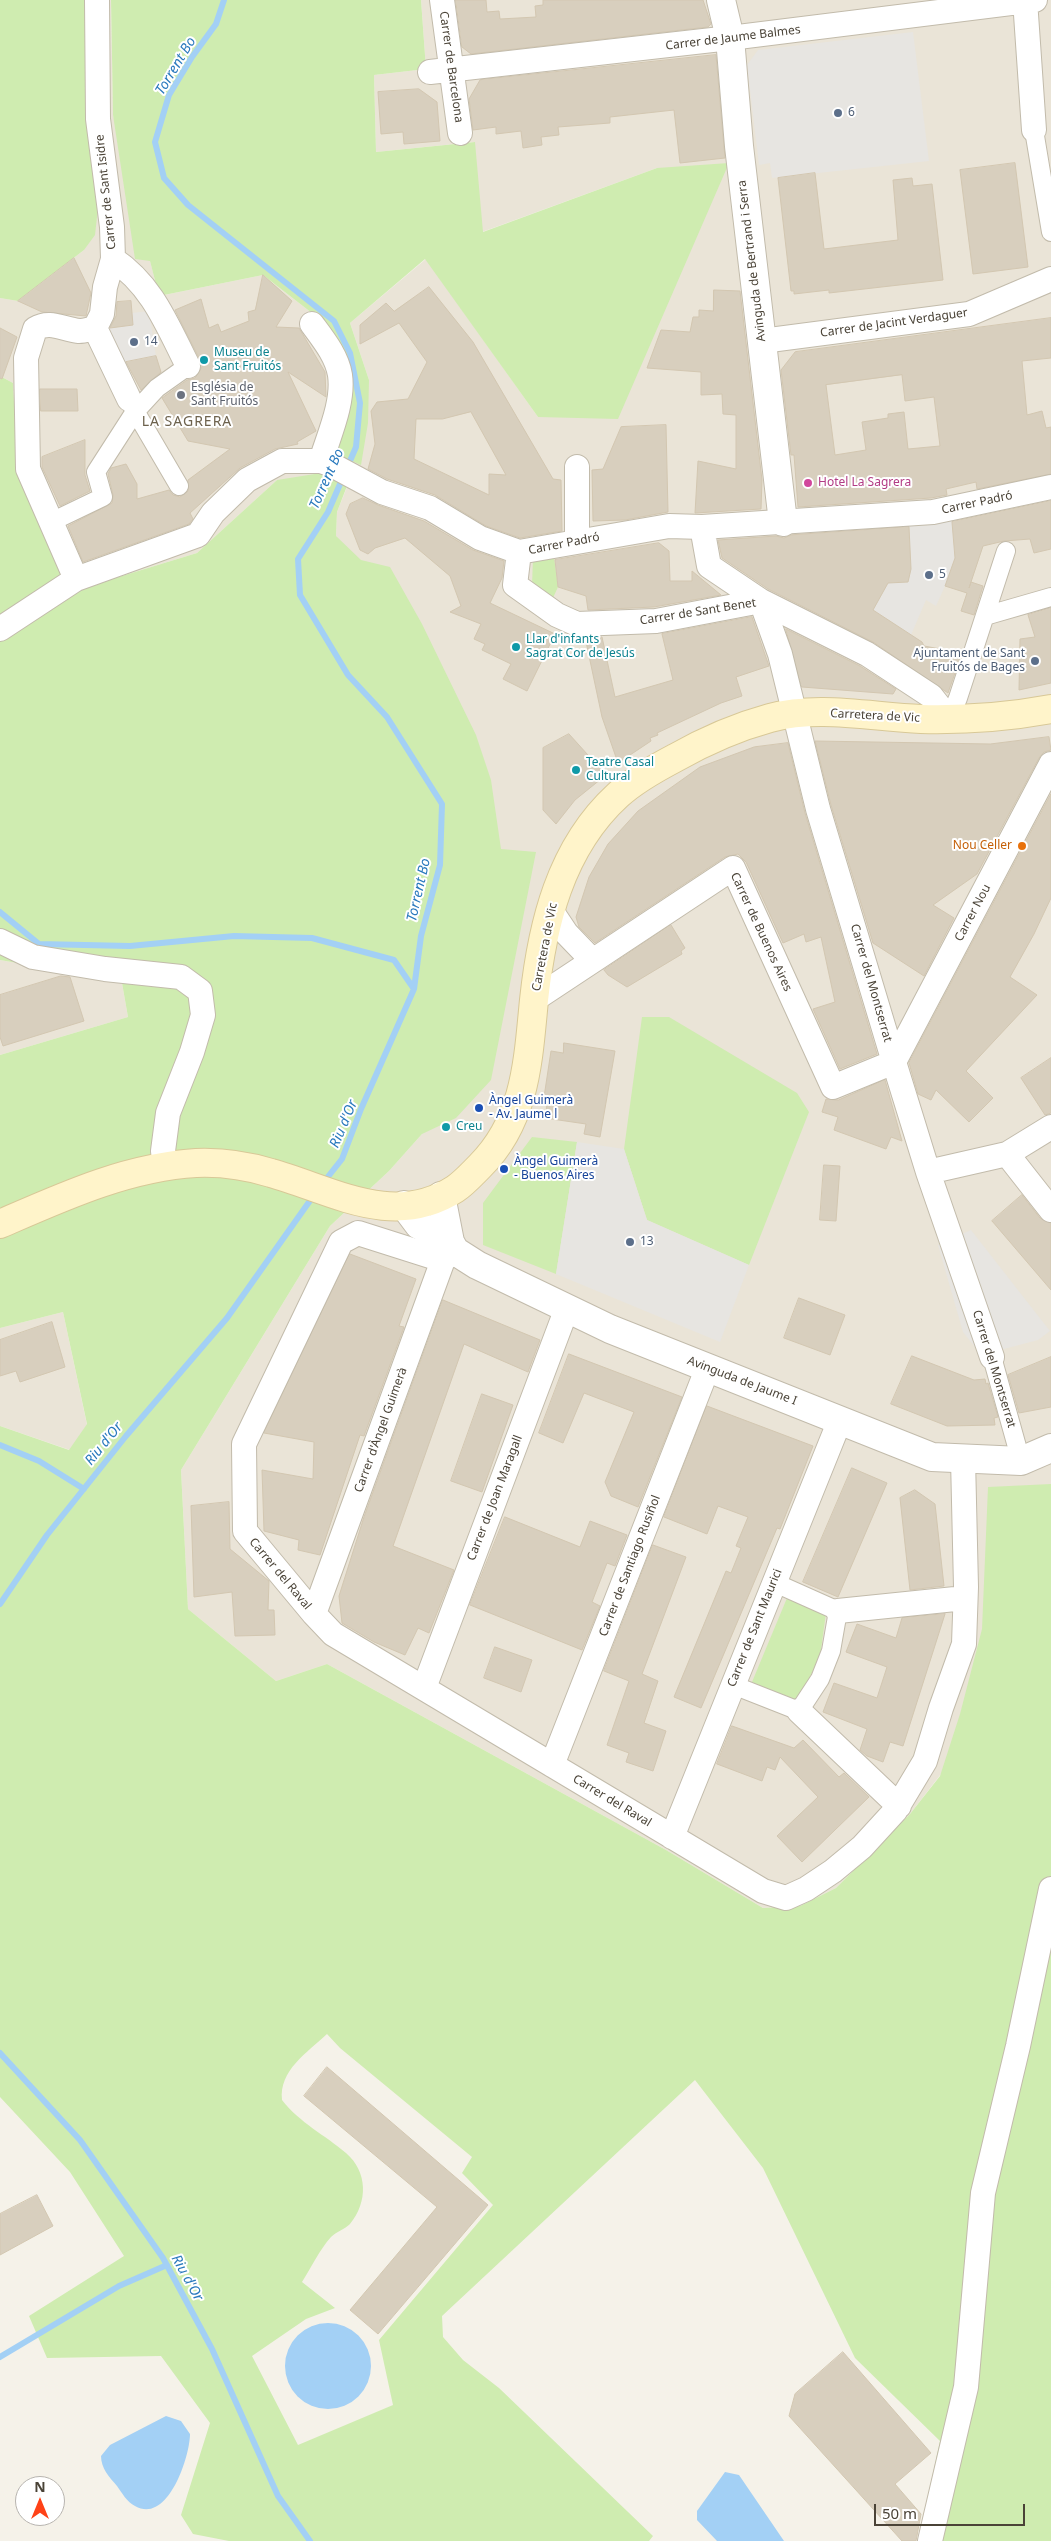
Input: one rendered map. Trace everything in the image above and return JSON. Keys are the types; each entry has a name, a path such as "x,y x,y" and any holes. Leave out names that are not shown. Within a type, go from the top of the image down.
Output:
{"main road":[{"name":"Carretera de Vic","path":"0,1224 71,1193 103,1182 165,1167 196,1163 226,1164 269,1172 365,1205 419,1204 441,1196 462,1184 499,1146 514,1119 531,1045 534,999 550,908 566,864 579,841 596,818 619,794 654,769 709,739 772,718 842,712 921,719 999,718 1051,709"}],"street":[{"name":"Carrer de Sant Isidre","path":"95,328 102,314 105,287 113,260 112,227 98,119 97,0"},
{"name":"Carrer de Barcelona","path":"442,0 440,71 460,133"},
{"path":"1028,0 1034,130 1051,232"},
{"name":"Carrer de Jaume Balmes","path":"440,71 723,13 878,10 1028,0"},
{"name":"Avinguda de Bertrand i Serra","path":"723,13 783,522"},
{"path":"51,522 103,497 96,472 132,406 188,366 154,301 132,272 113,260"},
{"name":"Carrer de Jacint Verdaguer","path":"762,341 969,314 1051,279"},
{"path":"76,579 28,468 26,358 34,329 50,324 80,331 95,328 132,406 179,486"},
{"path":"0,628 76,579 198,535 213,513 247,480 282,461 326,463 338,400 340,374 328,345 312,324"},
{"name":"Carrer Padró","path":"326,463 382,492 430,508 480,538 519,552 669,526 702,527 933,512 1051,487"},
{"path":"577,467 577,541"},
{"path":"702,527 709,566 761,601"},
{"path":"949,719 958,698 1006,550"},
{"name":"Carrer de Sant Benet","path":"519,552 515,584 557,615 577,624 656,621 761,601 866,654 932,696 949,719"},
{"path":"985,616 1051,598"},
{"name":"Carrer del Montserrat","path":"761,601 780,654 818,809 894,1062 928,1172 992,1357 1021,1460"},
{"name":"Carrer Nou","path":"894,1062 1051,764"},
{"name":"Carrer de Buenos Aires","path":"534,999 733,868 833,1087 894,1062"},
{"path":"550,908 566,933 592,960"},
{"path":"0,941 33,957 105,969 181,977 200,991 203,1016 192,1052 168,1113 164,1151 165,1167"},
{"path":"928,1172 1006,1154 1051,1127"},
{"path":"1006,1154 1051,1210"},
{"path":"441,1196 449,1251"},
{"name":"Avinguda de Jaume I","path":"404,1205 419,1224 449,1251 610,1329 932,1457 1021,1460 1051,1448"},
{"name":"Carrer del Raval","path":"449,1251 358,1233 341,1242 244,1444 245,1532 314,1614 333,1634 344,1642 763,1892 786,1898 806,1890 833,1871 862,1847 898,1806 925,1761 940,1708 964,1644 963,1459"},
{"name":"Carrer d'Àngel Guimerà","path":"314,1614 449,1251"},
{"name":"Carrer de Joan Maragall","path":"424,1688 567,1308"},
{"name":"Carrer de Santiago Rusiñol","path":"552,1765 708,1367"},
{"name":"Carrer de Sant Maurici","path":"672,1837 773,1582 840,1420"},
{"path":"773,1582 838,1611 965,1598"},
{"path":"799,1711 820,1679 830,1651 838,1611"},
{"path":"733,1685 799,1711 898,1806"},
{"path":"930,2541 966,2387 983,2193 1018,2046 1051,1889"}],"shaded area":[{"path":"87,0 111,0 113,115 159,296 263,275 326,324 369,380 350,323 426,259 538,417 657,168 482,232 474,142 376,152 374,75 426,69 421,0 1051,0 1051,1585 975,1730 910,1814 836,1888 800,1906 763,1908 666,1850 327,1664 276,1681 188,1609 181,1470 330,1226 389,1171 422,1134 336,536 337,512 347,487 277,480 197,553 76,590 18,473 13,383 0,376 0,298 18,301 84,250"},
{"name":"6","path":"913,32 929,161 772,178 770,163 759,165 747,65 758,50"},
{"name":"14","path":"149,311 156,356 124,362 109,328 133,325 132,313"},
{"name":"5","path":"952,519 955,558 936,606 926,600 911,635 872,610 888,583 908,582 911,569 909,524"},
{"path":"0,960 57,970 119,966 128,1017 0,1055"},
{"name":"13","path":"577,1142 624,1149 647,1220 749,1265 720,1342 556,1274"},
{"path":"971,1230 1050,1331 1038,1340 981,1355 963,1332 938,1245"},
{"path":"63,1312 87,1425 70,1450 0,1426 0,1328"}],"green space":[{"path":"0,0 87,0 99,199 95,235 84,250 18,301 0,298"},
{"path":"111,0 421,0 426,69 374,75 376,152 475,142 483,232 657,168 729,163 618,419 538,417 425,259 350,323 369,380 368,423 361,465 336,454 349,398 326,324 263,275 159,296 150,261 135,259 113,115"},
{"path":"0,376 13,383 18,473 61,575 0,620"},
{"path":"321,473 347,486 337,512 336,536 361,560 390,567 422,624 476,735 491,780 501,849 536,852 491,1080 456,1118 422,1134 389,1171 330,1226 181,1470 188,1609 276,1681 327,1664 666,1850 763,1908 800,1906 836,1888 910,1814 940,1776 960,1714 982,1629 988,1487 1051,1484 1051,2541 918,2541 940,2441 855,2358 763,2168 695,2080 442,2316 443,2337 463,2360 499,2388 653,2536 649,2541 229,2541 193,2534 181,2515 210,2423 161,2356 47,2358 29,2316 124,2256 70,2172 0,2097 0,1426 69,1450 87,1424 63,1312 0,1328 0,1055 128,1017 119,966 57,970 0,960 0,638 76,590 197,553 277,480","holes":["327,2034 340,2048 472,2157 462,2173 493,2205 379,2340 393,2405 298,2445 252,2356 306,2319 335,2308 302,2282 327,2242 333,2235 350,2224 356,2215 362,2197 362,2178 353,2161 346,2153 289,2108 282,2100 282,2089 285,2080 296,2063"]},
{"path":"554,557 558,587 552,600 532,585 533,558"},
{"path":"642,1017 669,1017 797,1093 809,1112 749,1265 647,1220 624,1149"},
{"path":"532,1137 577,1142 556,1274 483,1245 483,1203"},
{"path":"787,1598 826,1613 820,1657 797,1702 752,1682"}],"water":[{"path":"328,2323 344,2326 352,2330 364,2342 368,2350 371,2366 368,2382 364,2390 352,2402 344,2406 328,2409 312,2406 304,2402 292,2390 288,2382 285,2366 288,2350 292,2342 304,2330 312,2326"},
{"path":"166,2416 181,2421 190,2434 186,2457 175,2485 158,2506 147,2509 135,2506 127,2500 106,2472 101,2456 110,2445"},
{"path":"725,2472 739,2475 784,2541 717,2541 697,2520 697,2511"}],"building":[{"path":"456,0 486,0 487,12 499,11 500,19 536,17 535,6 543,5 543,0 703,0 711,24 708,27 471,54 462,47"},
{"path":"716,55 725,158 680,163 674,110 610,117 610,123 558,127 559,135 541,137 542,145 523,148 521,131 496,134 496,127 473,130 469,99 480,80"},
{"path":"419,89 437,102 440,141 404,144 403,132 381,134 378,92"},
{"path":"1015,163 1028,267 973,274 960,170"},
{"path":"815,173 824,249 898,240 893,180 912,178 913,186 932,184 943,280 829,293 829,290 794,294 794,291 791,291 778,178"},
{"path":"74,258 91,293 86,316 42,312 18,301"},
{"path":"263,275 292,301 276,327 299,328 325,372 326,397 288,372 316,431 297,442 298,444 275,449 240,468 190,513 193,519 189,524 83,562 68,526 112,503 113,495 108,474 111,468 126,464 137,484 137,499 169,490 173,495 180,497 188,491 188,480 230,449 188,441 162,398 187,380 195,378 202,367 175,310 201,299 209,328 218,324 221,332 249,321 248,312 255,310"},
{"path":"429,287 473,342 553,479 561,480 562,531 520,538 486,526 435,495 387,479 368,469 375,444 371,411 377,402 408,399 427,362 399,323 360,344 360,325 386,303 394,311","holes":["471,412 506,475 489,474 489,495 414,459 416,419 442,419"]},
{"path":"714,290 740,291 762,480 761,509 695,513 698,461 736,469 736,415 723,414 722,394 701,395 701,372 647,368 661,330 690,332 693,317 699,317 699,310 713,311"},
{"path":"131,301 133,325 110,328 116,316 117,302"},
{"path":"1051,318 1051,358 1022,361 1027,415 1042,411 1046,428 1051,427 1051,474 977,489 976,482 946,489 947,495 931,498 798,507 794,455 791,455 781,370 795,352","holes":["902,375 905,401 934,397 940,446 908,449 904,412 888,414 888,418 862,422 866,450 835,455 826,385"]},
{"path":"0,328 17,337 2,379 0,378"},
{"path":"156,356 161,372 141,390 126,362"},
{"path":"40,389 77,389 78,411 41,411"},
{"path":"666,425 668,512 625,520 593,521 592,470 603,469 621,427"},
{"path":"85,440 85,475 90,491 60,506 42,467 42,457"},
{"path":"363,498 424,521 473,550 504,561 502,578 490,603 555,634 527,691 503,679 511,664 482,650 485,644 474,639 481,624 450,612 461,606 450,576 405,538 375,548 368,554 360,550 346,514 350,504"},
{"path":"1051,501 1051,549 1034,553 1030,539 1004,541 983,546 971,582 983,586 974,615 961,611 967,593 945,586 955,558 952,522"},
{"path":"909,527 911,569 908,582 888,583 873,610 922,642 924,646 962,653 948,693 873,642 768,589 722,558 718,540 776,536 784,538 791,535"},
{"path":"659,543 669,551 670,581 692,581 692,571 721,595 654,607 588,610 586,596 558,587 555,560"},
{"name":"Ajuntament de Sant Fruitós de Bages","path":"1051,608 1051,683 1019,690 1020,639 1035,637 1028,615"},
{"path":"752,617 769,666 736,677 742,696 721,703 657,733 658,735 650,738 651,741 618,763 602,717 585,637 602,637 615,697 673,680 662,634"},
{"path":"786,629 860,666 896,689 893,694 802,687"},
{"path":"569,734 606,775 575,800 556,824 543,810 543,748"},
{"path":"1049,737 1051,750 1044,752 1039,758 977,874 933,905 954,918 924,976 873,943 831,805 815,741 990,744"},
{"path":"788,743 805,813 877,1054 840,1069 813,1009 835,1002 821,937 806,942 804,934 783,943 746,862 738,854 725,857 595,943 579,927 576,917 589,877 608,844 638,811 700,767 754,747"},
{"path":"1051,794 1051,898 1010,977 1037,995 966,1071 993,1098 969,1122 936,1090 931,1100 918,1094 909,1063"},
{"path":"671,925 685,948 681,951 682,954 627,987 608,975 604,970"},
{"path":"61,976 70,977 84,1021 3,1046 0,1037 0,995"},
{"path":"564,1043 615,1051 600,1137 584,1134 586,1124 545,1118 548,1098 544,1097 551,1051 563,1053"},
{"path":"1051,1058 1051,1113 1045,1115 1021,1078"},
{"path":"885,1080 902,1141 891,1137 886,1149 834,1130 838,1117 822,1112 826,1099 838,1100"},
{"path":"824,1165 840,1166 836,1221 820,1220"},
{"path":"1022,1195 1040,1218 1051,1223 1051,1290 992,1221"},
{"path":"350,1254 416,1279 399,1326 404,1327 364,1436 360,1435 320,1555 298,1550 299,1540 264,1531 262,1470 313,1479 314,1442 264,1433"},
{"path":"799,1298 845,1315 830,1355 784,1338"},
{"path":"443,1300 540,1340 528,1372 464,1344 393,1546 454,1570 429,1633 418,1628 405,1655 374,1642 342,1623 339,1596 364,1517"},
{"path":"52,1322 65,1367 20,1382 16,1371 0,1376 0,1340"},
{"path":"569,1354 682,1397 638,1507 611,1496 605,1482 634,1412 584,1393 563,1443 539,1433"},
{"path":"912,1356 974,1380 985,1379 986,1384 988,1383 998,1417 994,1418 995,1425 947,1426 891,1404"},
{"path":"1051,1357 1051,1407 1019,1413 1008,1375"},
{"path":"482,1394 513,1405 482,1492 451,1481"},
{"path":"707,1406 813,1446 780,1529 777,1528 701,1708 674,1697 726,1571 731,1573 741,1548 736,1546 748,1517 718,1506 707,1534 664,1517"},
{"path":"852,1468 887,1483 838,1597 803,1582"},
{"path":"915,1490 935,1504 944,1586 910,1590 900,1498"},
{"path":"229,1502 230,1549 269,1581 268,1610 274,1610 275,1635 235,1636 232,1592 194,1597 191,1506"},
{"path":"505,1517 580,1547 590,1521 627,1535 615,1566 607,1563 592,1602 600,1606 582,1650 470,1605"},
{"path":"653,1545 686,1557 642,1674 658,1681 644,1723 666,1731 653,1771 626,1762 629,1753 607,1745 629,1681 604,1671"},
{"path":"945,1614 903,1746 890,1742 883,1762 867,1756 860,1750 867,1729 823,1712 834,1683 877,1698 887,1667 846,1652 857,1624 896,1638 902,1618"},
{"path":"495,1647 532,1660 521,1692 484,1678"},
{"path":"732,1726 794,1748 803,1740 839,1777 844,1773 869,1797 802,1862 777,1836 818,1797 780,1757 775,1770 767,1767 762,1781 717,1764"},
{"path":"327,2067 488,2205 378,2334 350,2310 437,2207 304,2096"},
{"path":"37,2195 53,2226 0,2255 0,2214"},
{"path":"843,2352 931,2453 895,2484 921,2514 916,2541 902,2541 789,2416 795,2394"}],"waterway":[{"name":"Torrent Bo","path":"224,0 216,24 192,57 169,95 155,142 164,178 188,205 334,321 350,353 360,403 356,447 328,512 298,559 300,595 348,675 387,717 442,804 440,865 421,936 414,989"},
{"name":"Riu d'Or","path":"0,912 39,944 130,946 234,936 312,938 394,960 414,989 361,1109 342,1159 323,1183"},
{"name":"Riu d'Or","path":"0,1604 47,1535 126,1436 227,1318 314,1195"},
{"path":"0,1445 39,1461 84,1489"},
{"name":"Riu d'Or","path":"0,2053 80,2140 163,2258 212,2349 278,2496 310,2541"},
{"path":"0,2357 119,2286 167,2265"}],"place":[{"name":"6","path":"838,113"},
{"name":"14","path":"134,342"},
{"name":"Museu de Sant Fruitós","path":"204,360"},
{"name":"Església de Sant Fruitós","path":"181,395"},
{"name":"Hotel La Sagrera","path":"808,483"},
{"name":"5","path":"929,575"},
{"name":"Llar d'infants Sagrat Cor de Jesús","path":"516,647"},
{"name":"Ajuntament de Sant Fruitós de Bages","path":"1035,661"},
{"name":"Teatre Casal Cultural","path":"576,770"},
{"name":"Nou Celler","path":"1022,846"},
{"name":"Àngel Guimerà - Av. Jaume l","path":"479,1108"},
{"name":"Creu","path":"446,1127"},
{"name":"Àngel Guimerà - Buenos Aires","path":"504,1169"},
{"name":"13","path":"630,1242"}],"district":[{"name":"LA SAGRERA","path":"187,422"}]}
